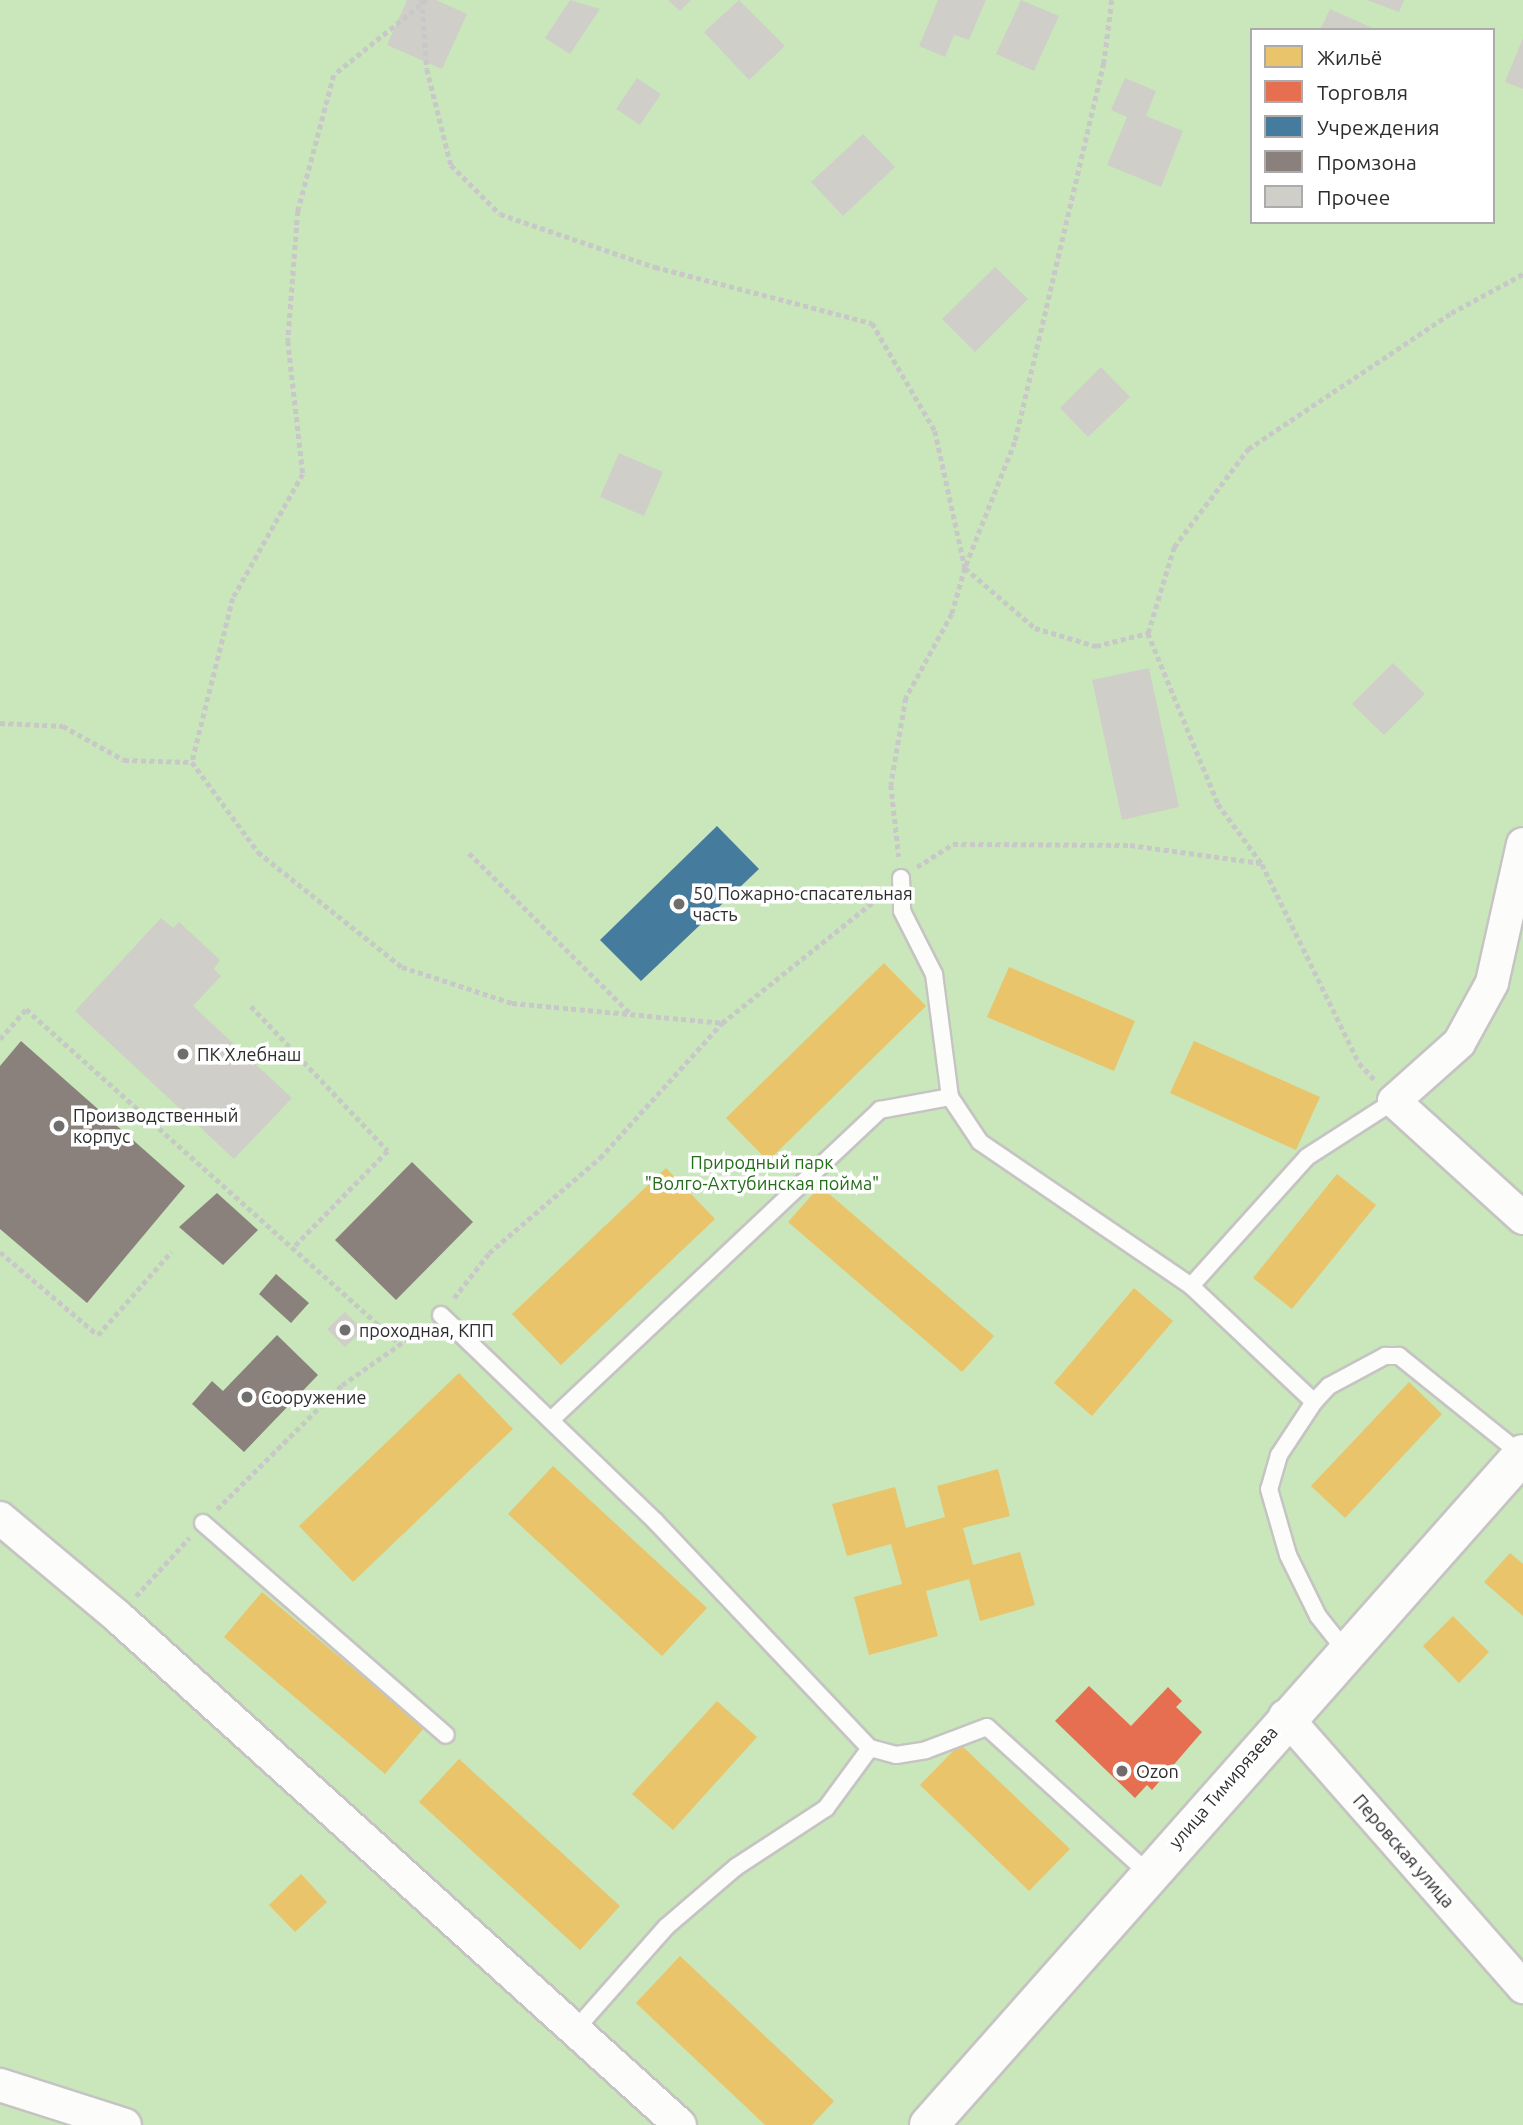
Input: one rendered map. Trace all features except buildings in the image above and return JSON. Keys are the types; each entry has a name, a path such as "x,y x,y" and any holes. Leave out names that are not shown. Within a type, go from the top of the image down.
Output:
{"street":[{"path":"1523,844 1492,983 1459,1043 1394,1101 1523,1218"},
{"name":"улица Тимирязева","path":"929,2125 1285,1716 1522,1454"},
{"path":"0,1518 117,1616 680,2125"},
{"name":"Перовская улица","path":"1285,1716 1523,1987"},
{"path":"0,2085 125,2125"}],"lane":[{"path":"901,878 902,911 934,974 950,1097 980,1142 1191,1286 1314,1402"},
{"path":"552,1419 880,1110 950,1097"},
{"path":"1191,1286 1307,1157 1394,1101"},
{"path":"441,1315 552,1419 870,1748 896,1755 916,1752 987,1727 1148,1873"},
{"path":"1345,1650 1318,1616 1288,1555 1269,1489 1279,1455 1314,1402 1329,1386 1385,1356 1399,1356 1522,1454"},
{"path":"203,1523 446,1735"},
{"path":"575,2031 666,1927 736,1867 826,1808 870,1748"}],"path":[{"path":"424,0 422,9 427,69 451,165 500,215 655,267 872,323 934,431 965,568 1035,628 1096,646 1148,633"},
{"path":"901,878 891,785 906,698 952,614 965,568 1015,442 1104,63 1112,0"},
{"path":"192,762 233,598 303,474 288,341 298,211 334,75 422,9"},
{"path":"1394,1101 1359,1063 1262,863 1218,804 1148,633 1174,547 1248,449 1451,313 1523,274"},
{"path":"0,723 63,726 124,760 192,762"},
{"path":"192,762 258,852 402,967 512,1003 722,1023"},
{"path":"117,1616 203,1523 342,1385 441,1315 489,1253 600,1158 722,1023 901,878 953,844 1130,845 1262,863"},
{"path":"469,853 629,1013"},
{"path":"251,1006 388,1151 293,1248"},
{"path":"0,1039 26,1009 400,1344"},
{"path":"0,1252 98,1335 171,1252"}],"green space":[{"name":"Природный парк \"Волго-Ахтубинская пойма\"","path":"0,0 1523,0 1523,2125 0,2125"}],"place":[{"name":"50 Пожарно-спасательная часть","path":"679,904"},
{"name":"ПК Хлебнаш","path":"183,1054"},
{"name":"Производственный корпус","path":"59,1126"},
{"name":"проходная, КПП","path":"345,1330"},
{"name":"Сооружение","path":"247,1397"},
{"name":"Ozon","path":"1122,1771"}]}
